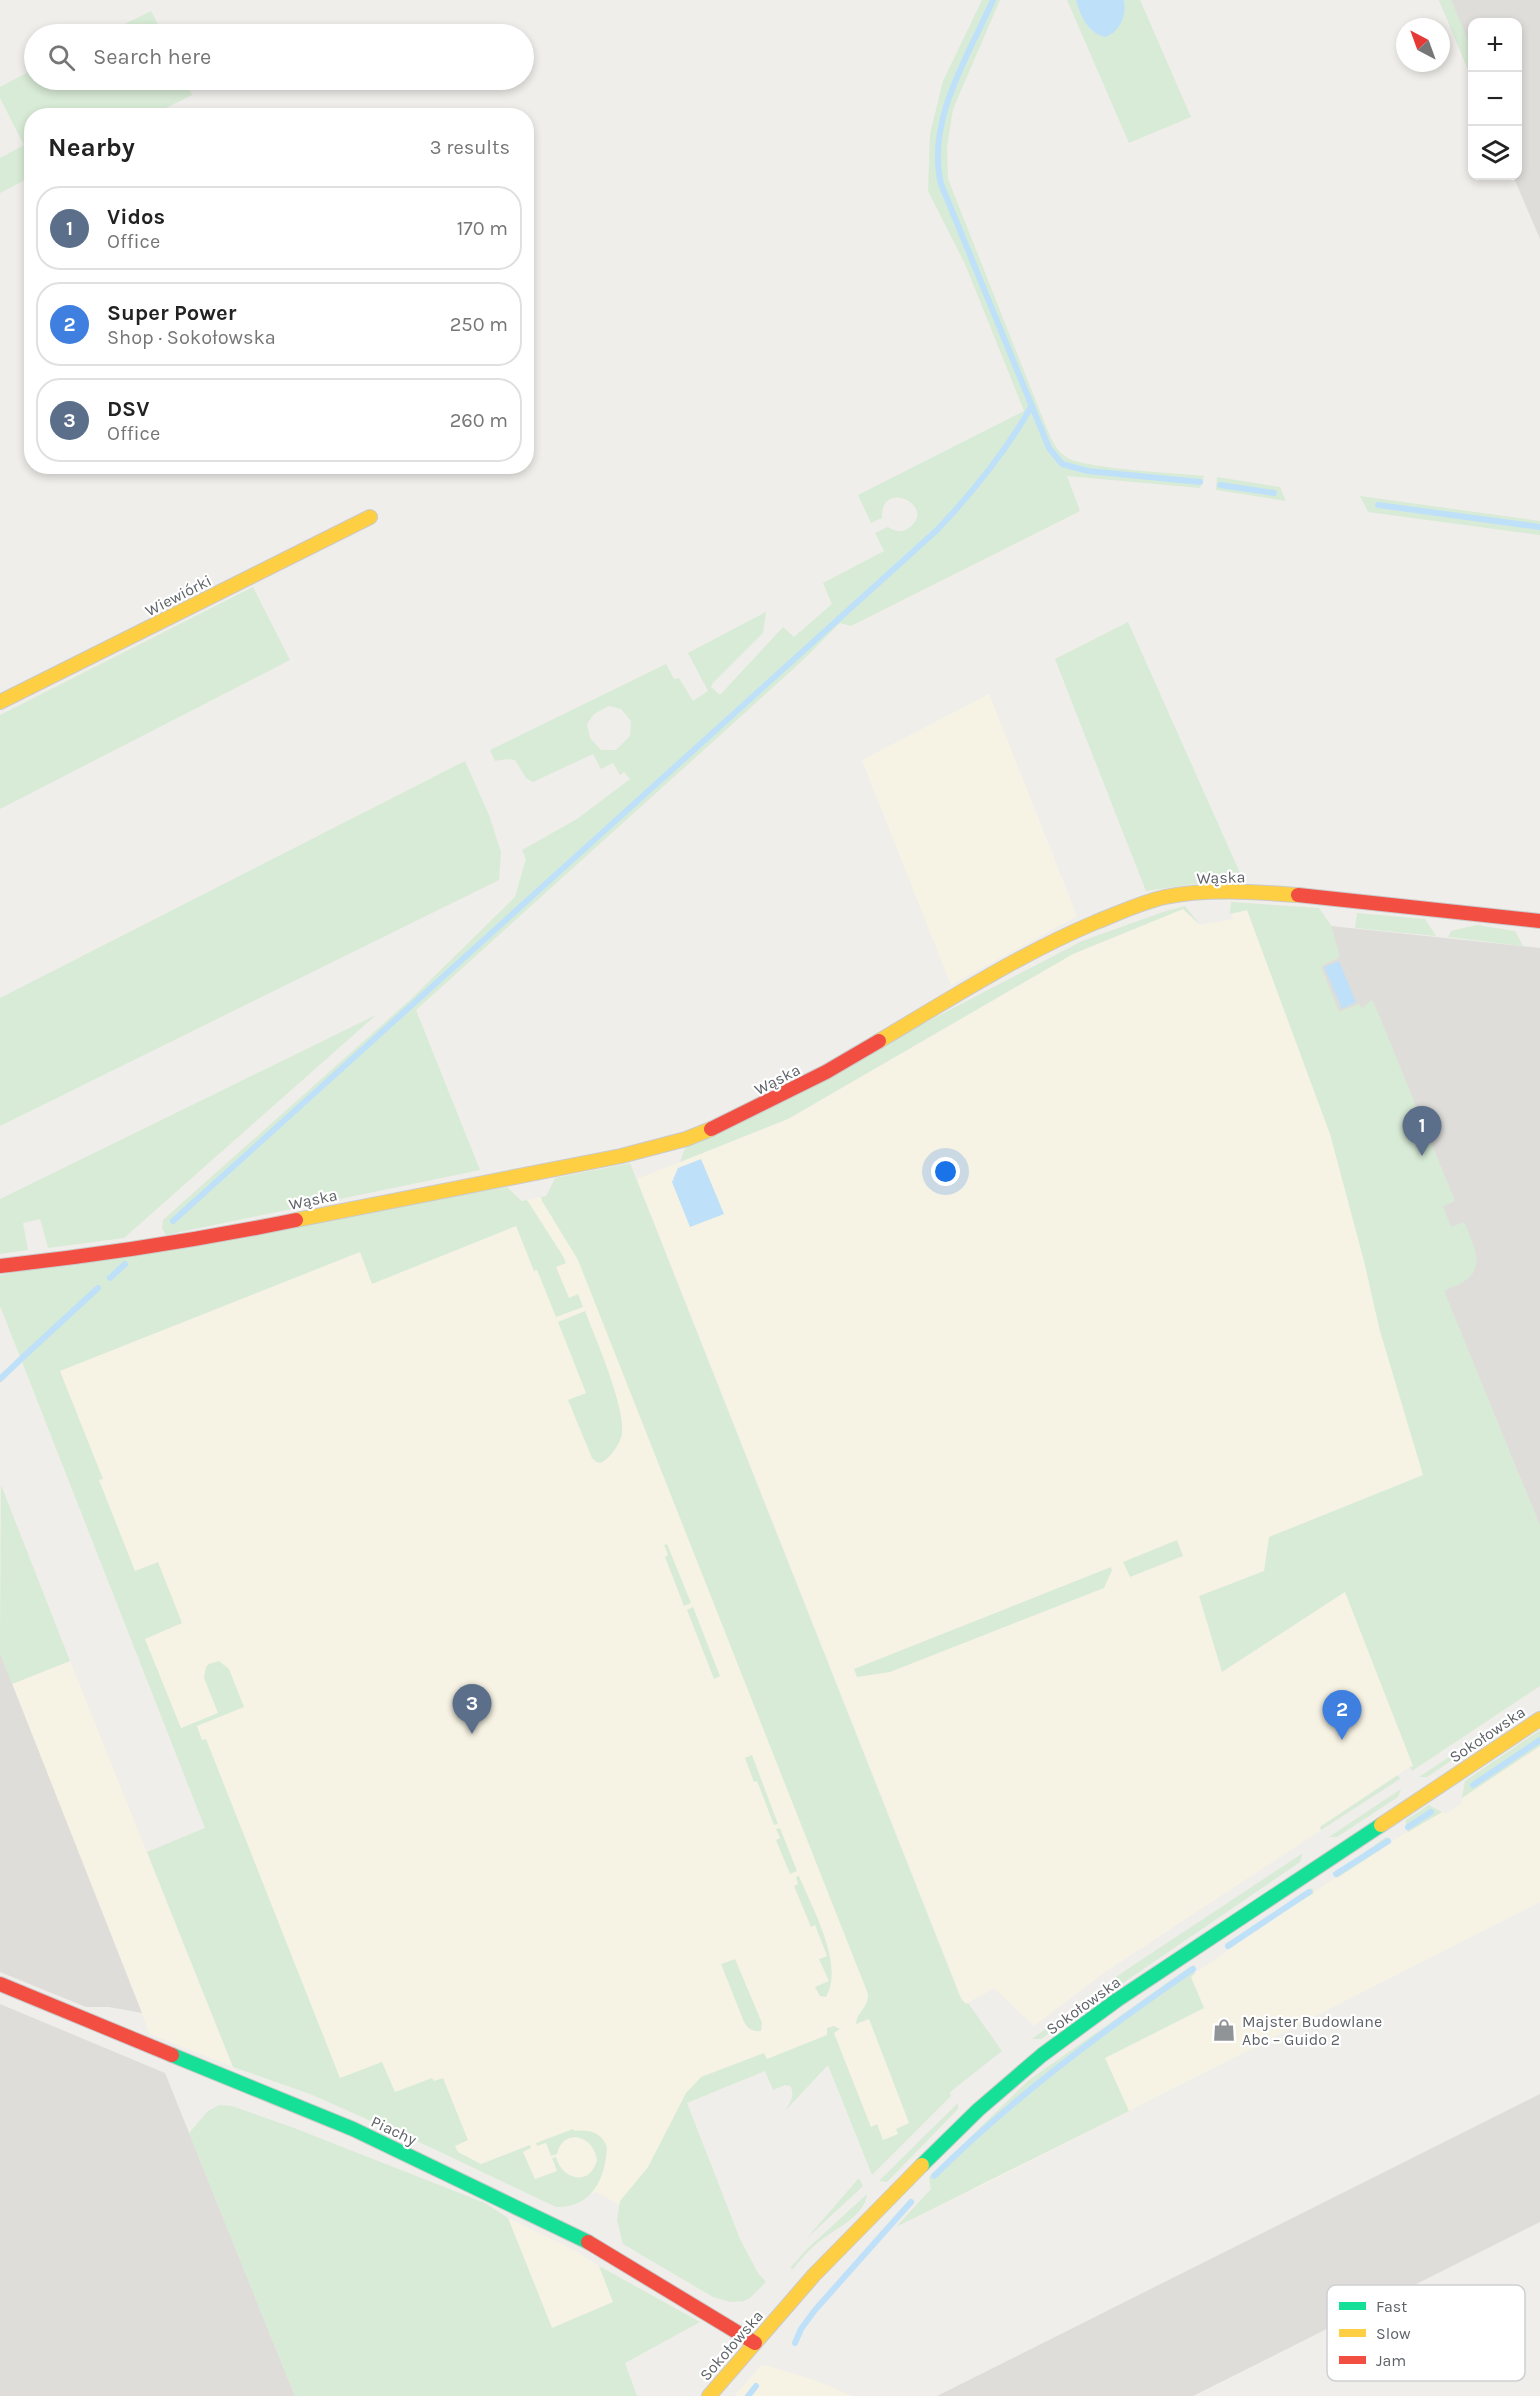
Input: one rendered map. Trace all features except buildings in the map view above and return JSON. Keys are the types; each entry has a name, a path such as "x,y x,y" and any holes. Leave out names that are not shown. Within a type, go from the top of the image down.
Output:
{"street":[{"name":"Wiewiórki","path":"0,702 370,518"},
{"name":"Wąska","path":"0,1266 90,1256 203,1239 375,1203 621,1156 686,1139 722,1125 826,1072 1007,965 1056,939 1128,909 1166,897 1237,891 1338,898 1540,921"},
{"name":"Sokołowska","path":"709,2396 814,2275 865,2222 964,2124 1042,2055 1117,2000 1540,1719"},
{"name":"Piachy","path":"0,1984 353,2129 424,2162 586,2241 755,2343"}],"shaded area":[{"path":"1439,0 1540,0 1540,239 1515,180 1522,180 1522,18 1468,18 1468,69 1450,26 1450,18 1447,18"},
{"path":"989,694 1077,916 951,985 862,760"},
{"path":"1183,909 1200,925 1233,919 1232,914 1247,910 1332,1139 1380,1331 1535,1689 1412,1771 1410,1767 1408,1768 1321,1826 1321,1830 1102,1974 1034,2026 994,1988 966,2004 962,1999 637,1179 788,1119 1073,954"},
{"path":"1293,922 1540,948 1540,1526 1475,1368"},
{"path":"555,1178 925,2120 872,2175 828,2064 765,2071 687,2103 626,2208 596,2192 552,2205 310,2094 0,1306 507,1187 523,1201 546,1196"},
{"path":"0,1653 142,2013 109,2007 86,2007 0,1972"},
{"path":"70,1661 233,2067 150,2034 12,1684"},
{"name":"Majster Budowlane Abc – Guido 2","path":"1540,1746 1540,1902 973,2190 1026,2098 1204,2008 1191,1977 1195,1973 1399,1837 1442,1812 1446,1814 1462,1803 1462,1798"},
{"path":"0,2004 165,2073 295,2396 0,2396"},
{"path":"1540,2094 1540,2222 1414,2285 1327,2285 1327,2329 1193,2396 937,2396"},
{"path":"508,2218 572,2249 599,2266 613,2302 552,2328"},
{"path":"765,2365 820,2382 852,2396 734,2396 760,2367"}],"green space":[{"path":"982,0 1000,0 953,109 947,147 948,179 1054,444 1066,457 1091,465 1204,476 1200,488 1067,476 1080,511 851,626 840,623 801,662 416,1010 480,1170 166,1235 162,1228 163,1220 411,999 515,897 526,859 522,850 577,819 630,779 624,772 620,775 613,763 601,769 593,754 533,782 526,778 515,760 495,761 490,750 666,664 674,679 679,678 693,701 708,691 688,653 766,612 763,633 713,683 711,687 720,695 783,627 794,637 832,604 823,583 884,551 875,533 888,527 896,531 905,530 916,519 917,511 912,504 897,497 889,499 884,506 882,518 871,523 858,495 1024,411 965,264 928,191 930,134 943,81","holes":["609,706 621,709 631,721 630,736 616,750 601,750 590,738 587,724 594,714"]},
{"path":"1067,0 1076,0 1080,12 1125,5 1124,0 1140,0 1191,117 1129,143"},
{"path":"1439,0 1451,0 1453,4 1468,40 1468,69 1450,26 1450,18 1447,18"},
{"path":"151,11 158,24 124,24"},
{"path":"24,74 24,90 190,90 192,95 166,108 24,108 24,145 0,98 0,87"},
{"path":"24,145 24,181 0,193 0,158"},
{"path":"1217,477 1280,487 1286,501 1216,490"},
{"path":"1360,496 1540,521 1540,535 1368,512"},
{"path":"253,587 290,660 0,809 0,715"},
{"path":"1128,622 1242,877 1146,891 1055,659"},
{"path":"465,761 489,815 501,852 499,880 0,1126 0,998"},
{"path":"1231,902 1319,908 1331,925 1340,957 1321,966 1339,1012 1359,1004 1362,1008 1372,1000 1455,1201 1443,1206 1451,1227 1464,1222 1476,1252 1476,1267 1472,1274 1464,1282 1444,1291 1540,1526 1540,1686 1412,1771 1410,1767 1413,1766 1345,1592 1222,1672 1199,1596 1264,1571 1269,1537 1423,1475 1380,1331 1330,1134 1247,910 1230,914"},
{"path":"1185,906 1200,925 1183,909 1073,954 788,1119 680,1162 685,1148 1082,941"},
{"path":"1357,913 1425,919 1436,936 1355,928"},
{"path":"1477,925 1515,931 1523,946 1448,937 1451,931"},
{"path":"376,1015 124,1238 48,1248 40,1219 23,1223 28,1250 0,1254 0,1199"},
{"path":"630,1163 961,1999 966,2004 968,2003 1002,2051 950,2092 951,2096 872,2175 828,2065 785,2111 792,2099 792,2089 785,2085 773,2090 765,2071 687,2103 740,2239 758,2273 766,2282 744,2301 730,2302 713,2297 623,2244 617,2220 620,2201 648,2167 686,2093 701,2077 764,2053 767,2059 827,2035 827,2028 834,2026 840,2029 834,2033 871,2127 877,2124 883,2140 898,2134 896,2129 909,2123 869,2019 856,2024 868,1999 868,1994 578,1260 542,1201 541,1197 546,1196 555,1178"},
{"path":"507,1187 522,1201 527,1200 563,1256 566,1263 556,1267 569,1298 578,1294 583,1307 556,1317 516,1226 372,1284 360,1252 60,1371 103,1479 99,1480 135,1571 158,1562 182,1623 145,1639 181,1728 218,1713 204,1678 206,1667 219,1661 229,1669 244,1707 197,1726 202,1740 206,1739 340,2078 382,2062 395,2092 432,2078 434,2081 443,2078 468,2140 455,2146 458,2152 481,2164 530,2145 531,2148 523,2152 535,2179 557,2171 552,2158 556,2157 559,2165 570,2175 583,2177 588,2174 597,2160 595,2151 585,2140 572,2137 565,2140 560,2145 557,2154 551,2156 546,2143 537,2146 536,2143 573,2129 595,2133 607,2148 599,2181 594,2190 579,2203 556,2207 310,2094 233,2067 147,1852 205,1828 0,1306 0,1275"},
{"path":"585,1311 609,1372 622,1422 622,1434 617,1447 600,1463 592,1458 568,1400 586,1393 558,1322"},
{"path":"1,1485 70,1661 12,1684 0,1653"},
{"path":"1177,1540 1183,1556 1130,1577 1123,1562"},
{"path":"667,1544 691,1603 684,1606 665,1557 668,1555 664,1545"},
{"path":"1111,1567 1112,1570 1104,1588 890,1672 857,1677 854,1669"},
{"path":"693,1607 720,1676 714,1679 687,1610"},
{"path":"1508,1718 1507,1723 1427,1777 1419,1777"},
{"path":"1540,1730 1540,1746 1462,1798 1465,1781"},
{"path":"752,1755 778,1824 774,1825 757,1781 754,1782 745,1758"},
{"path":"1398,1775 1400,1779 1321,1830 1320,1827"},
{"path":"1401,1789 1398,1797 1337,1837 1329,1837"},
{"path":"1429,1805 1442,1812 1408,1832 1406,1820"},
{"path":"780,1828 797,1871 790,1874 776,1840 780,1838 776,1829"},
{"path":"1386,1837 1391,1843 1337,1878 1334,1874"},
{"path":"1303,1853 1300,1862 1041,2039 1032,2039 1126,1970"},
{"path":"799,1876 829,1953 832,1969 831,1984 826,1997 820,1996 815,1987 829,1981 819,1959 827,1956 815,1925 811,1927 794,1886 798,1884 796,1877"},
{"path":"1312,1888 1314,1893 1227,1947 1225,1944"},
{"path":"735,1959 762,2023 761,2031 751,2030 744,2022 721,1964"},
{"path":"1191,1966 1195,1973 1191,1977 1204,2008 1105,2058 1129,2111 896,2227 931,2189 929,2177 1029,2080"},
{"path":"958,2103 958,2109 887,2182 879,2181"},
{"path":"219,2105 232,2106 294,2128 485,2203 508,2218 552,2328 613,2302 599,2266 700,2322 625,2363 637,2396 295,2396 189,2133 208,2111"},
{"path":"859,2178 863,2186 806,2239"},
{"path":"867,2194 865,2202 854,2216 816,2244 793,2269 790,2268 807,2249"}],"water":[{"path":"1076,0 1124,0 1125,6 1121,22 1110,35 1105,37 1099,35 1089,28"},
{"path":"1339,961 1356,1002 1342,1009 1324,967"},
{"path":"701,1159 724,1214 690,1227 672,1182 678,1168"}],"waterway":[{"path":"993,0 952,89 939,137 938,160 941,184 1049,448 1062,464 1088,471 1200,482"},
{"path":"173,1221 937,530 988,472 1031,407"},
{"path":"1220,485 1274,493"},
{"path":"1378,505 1540,527"},
{"path":"110,1278 125,1264"},
{"path":"22,1358 98,1288"},
{"path":"0,1379 20,1360"},
{"path":"1473,1785 1540,1740"},
{"path":"1408,1827 1431,1812"},
{"path":"1336,1874 1388,1841"},
{"path":"1228,1946 1309,1892"},
{"path":"934,2176 1026,2093 1125,2017 1193,1969"},
{"path":"795,2343 801,2329 815,2310 911,2202"},
{"path":"748,2396 756,2386"}],"traffic: fast":[{"path":"922,2165 978,2110 1042,2055 1117,2000 1381,1825"},
{"path":"172,2055 353,2129 588,2242"}],"traffic: slow":[{"path":"0,702 370,517"},
{"path":"879,1041 1040,948 1139,905 1165,897 1198,892 1298,895"},
{"path":"296,1220 621,1156 686,1139 711,1129"},
{"path":"1381,1825 1540,1719"},
{"path":"709,2396 814,2275 922,2165"}],"traffic: jam":[{"path":"1298,895 1540,921"},
{"path":"711,1129 826,1072 879,1041"},
{"path":"0,1266 149,1246 296,1220"},
{"path":"0,1984 172,2055"},
{"path":"588,2242 755,2343"}],"place":[{"name":"Vidos","path":"1422,1156"},
{"name":"DSV","path":"472,1734"},
{"name":"Super Power","path":"1342,1740"},
{"name":"Majster Budowlane Abc – Guido 2","path":"1224,2030"}]}
